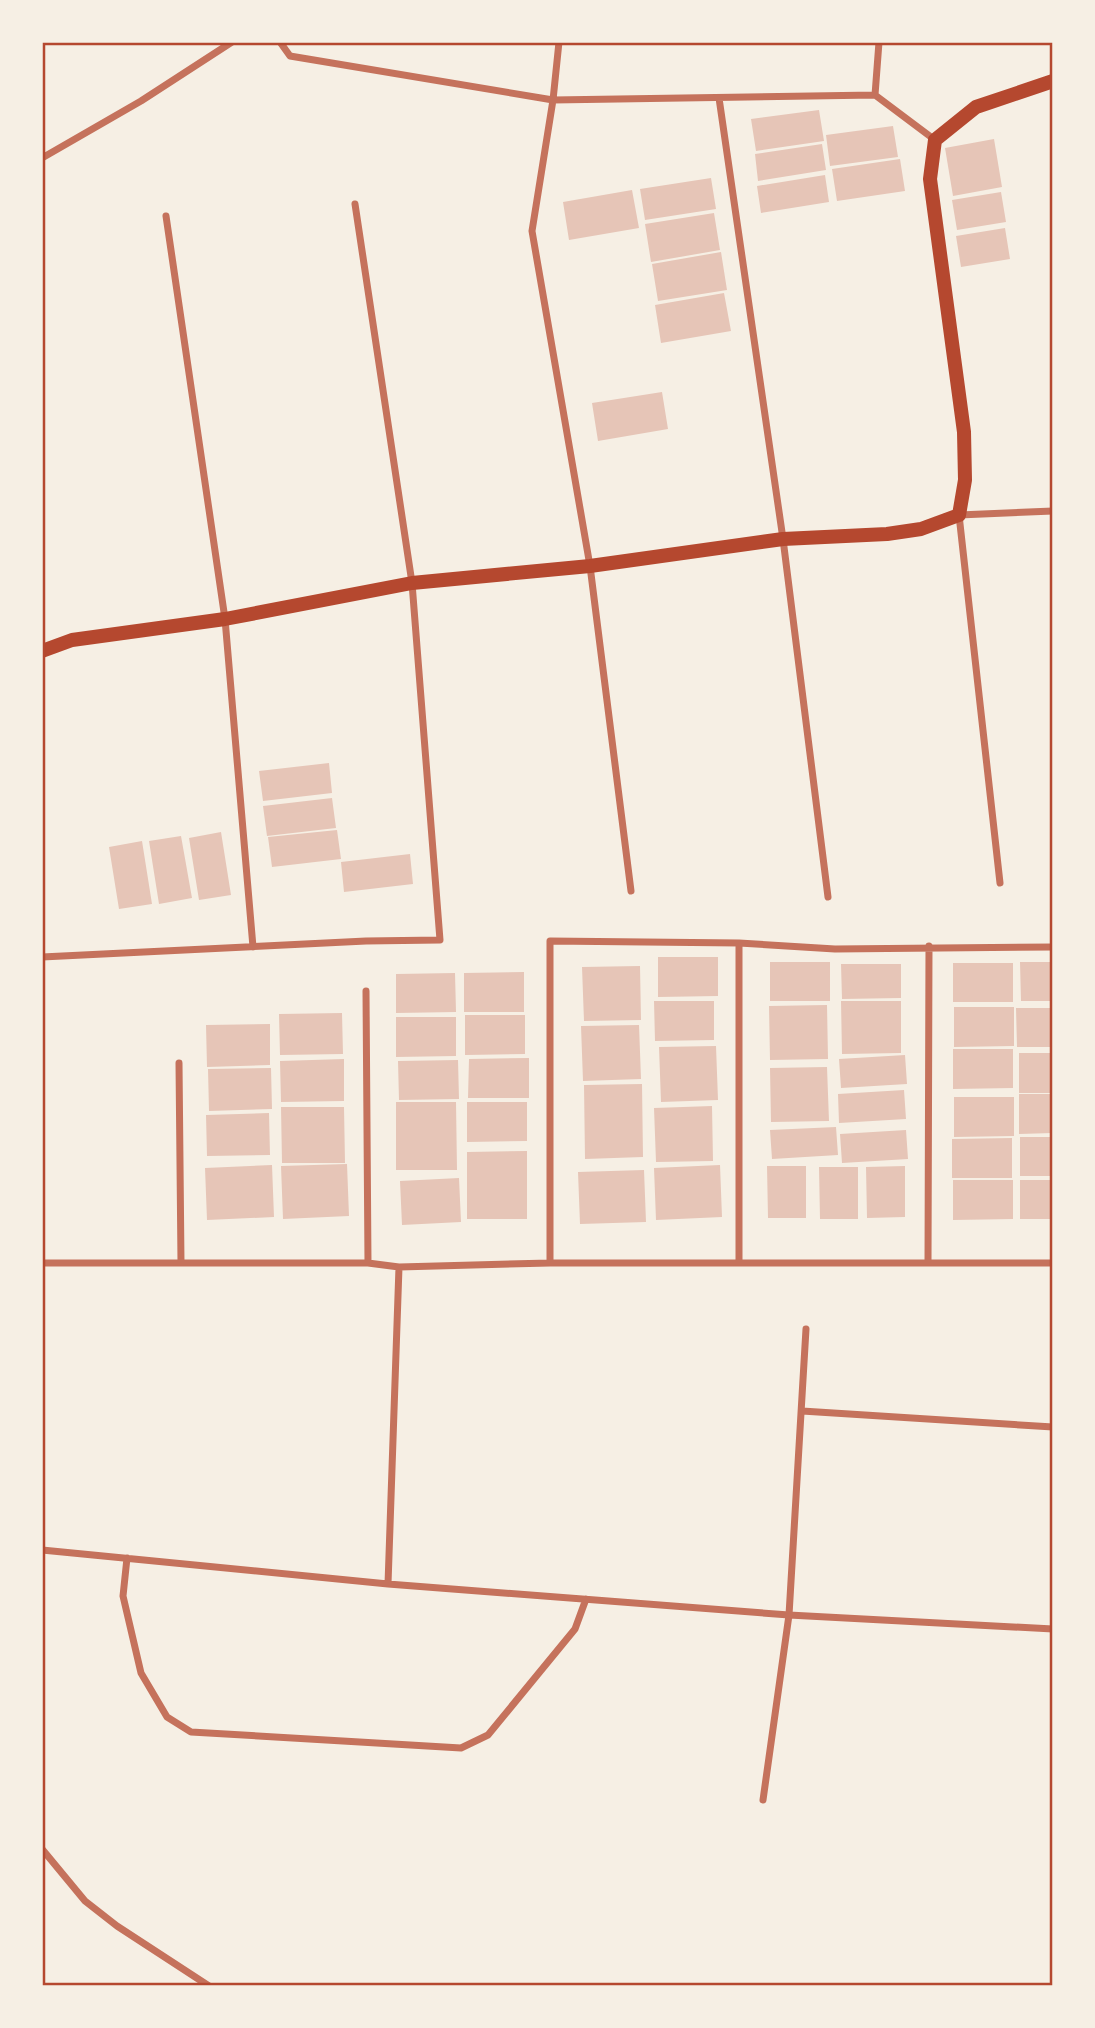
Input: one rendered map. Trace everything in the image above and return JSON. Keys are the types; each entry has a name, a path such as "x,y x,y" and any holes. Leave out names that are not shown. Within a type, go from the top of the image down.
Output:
{"main road":[{"path":"42,651 72,640 225,619 412,583 590,566 783,539 887,534 920,529 959,515 965,480 964,432 930,179 935,140 976,107 1053,81"}],"street":[{"path":"42,158 141,101 232,42"},
{"path":"280,42 290,56 553,100 875,95 935,140"},
{"path":"559,42 553,100 532,231 590,566 631,891"},
{"path":"875,95 879,42"},
{"path":"719,98 783,539 828,897"},
{"path":"42,957 366,941 440,940 412,583 355,204"},
{"path":"166,216 225,619 253,947"},
{"path":"1000,883 959,515 1053,511"},
{"path":"550,1263 550,942 739,943 835,949 929,946 1053,947"},
{"path":"739,943 739,1263"},
{"path":"928,1263 929,946"},
{"path":"366,991 368,1263"},
{"path":"179,1063 181,1263"},
{"path":"42,1263 368,1263 398,1267 550,1263 1053,1263"},
{"path":"388,1584 398,1267"},
{"path":"764,1800 789,1615 806,1329"},
{"path":"802,1411 1053,1427"},
{"path":"42,1550 388,1584 789,1615 1053,1629"},
{"path":"127,1558 123,1596 141,1673 167,1717 191,1732 461,1748 488,1735 575,1629 586,1599"},
{"path":"42,1849 85,1901 117,1926 209,1986"}],"building":[{"path":"819,110 824,141 756,151 751,119"},
{"path":"893,126 898,157 830,166 826,135"},
{"path":"994,139 1002,187 953,196 945,148"},
{"path":"822,144 826,170 758,181 755,154"},
{"path":"900,159 905,191 837,201 832,169"},
{"path":"825,175 829,202 761,213 757,186"},
{"path":"711,178 716,209 645,220 640,189"},
{"path":"632,190 639,228 569,240 563,202"},
{"path":"1001,192 1006,222 957,230 952,200"},
{"path":"714,213 720,250 651,262 645,224"},
{"path":"1005,228 1010,259 961,267 956,236"},
{"path":"721,252 727,290 658,301 652,264"},
{"path":"724,293 731,331 661,343 655,305"},
{"path":"662,392 668,429 598,441 592,403"},
{"path":"329,763 332,793 263,801 259,771"},
{"path":"332,798 336,828 267,836 263,806"},
{"path":"337,830 341,859 272,867 268,837"},
{"path":"221,832 231,895 199,900 189,838"},
{"path":"181,836 192,898 159,904 149,841"},
{"path":"142,841 152,904 119,909 109,847"},
{"path":"410,854 413,884 344,892 341,862"},
{"path":"658,957 718,957 718,996 658,997"},
{"path":"770,962 830,962 830,1001 770,1001"},
{"path":"1020,962 1053,962 1053,1001 1021,1001"},
{"path":"953,963 1013,963 1013,1002 953,1002"},
{"path":"841,964 901,964 901,998 842,999"},
{"path":"640,966 641,1020 584,1021 582,967"},
{"path":"524,972 524,1012 464,1012 464,973"},
{"path":"455,973 456,1012 396,1013 396,974"},
{"path":"654,1001 714,1001 714,1040 655,1041"},
{"path":"841,1001 901,1001 901,1053 842,1054"},
{"path":"827,1005 828,1059 770,1060 769,1006"},
{"path":"954,1007 1014,1007 1014,1046 954,1047"},
{"path":"1016,1008 1053,1008 1053,1047 1017,1047"},
{"path":"342,1013 343,1054 280,1055 279,1014"},
{"path":"465,1015 525,1015 525,1054 465,1055"},
{"path":"396,1017 456,1017 456,1056 396,1057"},
{"path":"270,1024 270,1065 207,1067 206,1025"},
{"path":"639,1025 641,1079 583,1081 581,1026"},
{"path":"716,1046 718,1100 661,1102 659,1047"},
{"path":"953,1049 1013,1049 1013,1088 953,1089"},
{"path":"1019,1053 1053,1053 1053,1093 1019,1093"},
{"path":"905,1055 907,1084 841,1088 839,1059"},
{"path":"529,1058 529,1098 468,1098 469,1059"},
{"path":"344,1059 344,1101 281,1102 280,1061"},
{"path":"458,1060 459,1099 399,1100 398,1061"},
{"path":"827,1067 829,1121 771,1122 770,1068"},
{"path":"271,1068 272,1109 209,1111 208,1069"},
{"path":"642,1084 643,1157 585,1159 584,1085"},
{"path":"904,1090 906,1119 839,1123 838,1094"},
{"path":"1019,1094 1053,1094 1053,1133 1019,1134"},
{"path":"954,1097 1014,1097 1014,1136 954,1137"},
{"path":"396,1102 456,1102 457,1170 396,1170"},
{"path":"467,1102 527,1102 527,1141 467,1142"},
{"path":"712,1106 713,1161 656,1162 654,1108"},
{"path":"281,1107 344,1107 345,1163 282,1163"},
{"path":"269,1113 270,1155 207,1156 206,1115"},
{"path":"836,1127 838,1155 772,1159 770,1130"},
{"path":"906,1130 908,1159 842,1163 840,1134"},
{"path":"1020,1137 1053,1137 1053,1176 1020,1176"},
{"path":"1012,1138 1012,1178 952,1178 952,1139"},
{"path":"527,1151 527,1219 467,1219 467,1152"},
{"path":"347,1164 349,1216 283,1219 281,1166"},
{"path":"272,1165 274,1217 207,1220 205,1168"},
{"path":"720,1165 722,1217 656,1220 654,1168"},
{"path":"767,1166 806,1166 806,1218 768,1218"},
{"path":"905,1166 905,1217 867,1218 866,1167"},
{"path":"819,1167 858,1167 858,1219 820,1219"},
{"path":"644,1170 646,1222 580,1224 578,1172"},
{"path":"459,1178 461,1222 402,1225 400,1181"},
{"path":"953,1180 1013,1180 1013,1219 953,1220"},
{"path":"1020,1180 1053,1180 1053,1219 1020,1219"}]}
